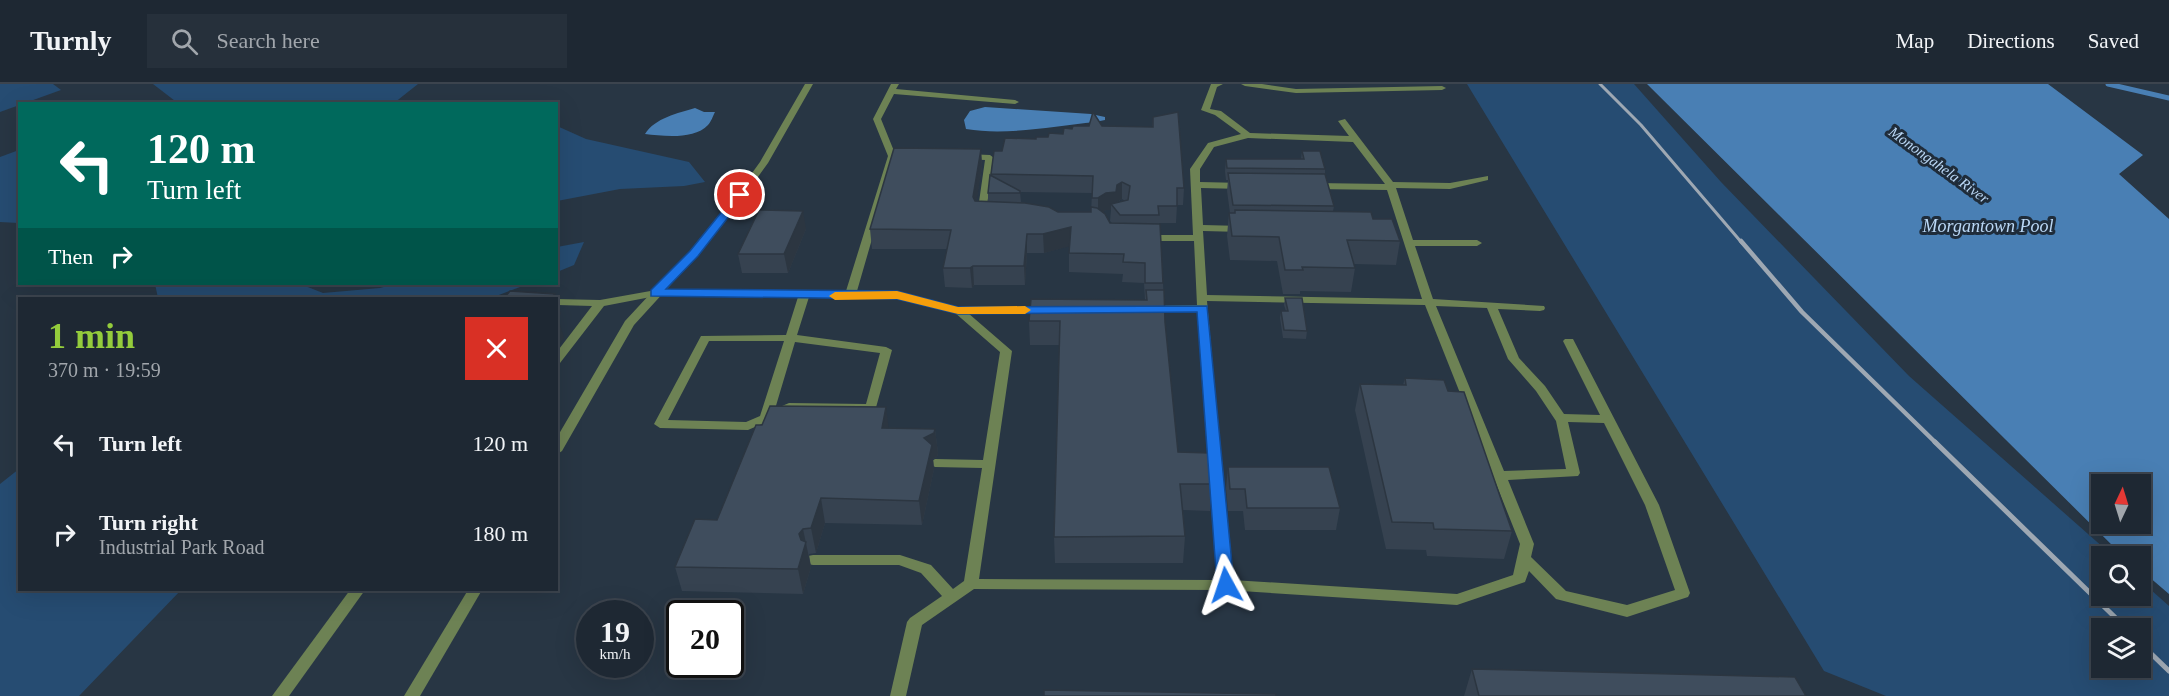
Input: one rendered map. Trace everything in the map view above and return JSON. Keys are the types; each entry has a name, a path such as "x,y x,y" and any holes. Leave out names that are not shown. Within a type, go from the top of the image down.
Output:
{"street":[{"path":"558,447 629,323 694,253 729,211 764,163 809,84"},
{"path":"1219,84 1214,86 1205,110 1218,113 1248,135"},
{"path":"1245,84 1296,91 1442,88"},
{"path":"850,296 892,156 878,119 893,88 1015,102"},
{"path":"898,696 915,622 971,584 1226,585 1457,600 1520,578 1527,544 1403,235 1391,186 1342,121"},
{"path":"1226,585 1202,303 1195,169 1211,145 1248,135 1354,139"},
{"path":"892,156 902,156"},
{"path":"957,157 990,158 981,216 992,216"},
{"path":"1299,186 1450,186 1485,178"},
{"path":"1196,186 1253,186"},
{"path":"1136,238 1256,229"},
{"path":"1403,235 1477,243"},
{"path":"558,302 600,303 656,293 897,295 958,310 1051,310"},
{"path":"766,417 804,296"},
{"path":"1133,309 1202,303 1429,302 1540,308"},
{"path":"558,358 600,303"},
{"path":"1491,305 1514,359 1541,389 1560,418 1574,473 1500,476"},
{"path":"958,310 1006,351 971,584"},
{"path":"705,338 792,338 886,350 871,408 789,407 748,426 660,424 705,338"},
{"path":"1524,558 1561,596 1627,611 1683,593 1652,505 1569,341"},
{"path":"1560,418 1609,419"},
{"path":"935,463 989,464"},
{"path":"813,560 900,560 926,569 952,597"},
{"path":"280,696 357,591"},
{"path":"412,696 475,591"}],"shaded area":[{"path":"0,84 53,84 61,90 28,102 18,102 18,106 0,112"},
{"path":"153,84 418,84 395,102 176,102"},
{"path":"1467,84 1634,84 1721,182 1909,376 2102,546 2091,546 2091,606 2151,606 2151,590 2169,606 2169,696 1886,696 1824,671"},
{"path":"558,126 586,139 689,162 705,182 684,186 620,189 558,201"},
{"path":"18,150 18,223 0,222 0,157"},
{"path":"584,242 574,265 558,272 558,247"},
{"path":"155,285 303,285 323,293 391,285 525,285 494,297 158,297"},
{"path":"18,470 18,591 180,591 79,696 0,696 0,484"}],"water":[{"name":"Morgantown Pool","path":"1647,84 2048,84 2143,155 2119,174 2169,219 2169,594 2151,579 2151,546 2113,546 2101,534 2151,534 2151,474 2091,474 2091,524"},
{"path":"985,107 1091,114 1105,117 1105,120 1014,131 966,129 964,120 970,111"},
{"path":"695,108 704,112 715,112 709,124 702,130 678,136 645,134 649,128 661,120"}],"building":[{"path":"1093,112 1102,126 1153,127 1153,117 1178,112 1184,188 1177,188 1177,206 1158,206 1159,215 1120,215 1111,204 1128,200 1130,186 1122,182 1117,185 1116,192 1092,198 1093,176 991,174 994,151 1002,151 1005,138 1036,139 1036,137 1048,137 1049,133 1063,134 1064,128 1089,126"},
{"path":"894,148 981,149 973,197 975,201 1025,203 1049,207 1058,212 1091,212 1091,207 1105,214 1110,223 1160,224 1163,283 1145,283 1145,263 1123,262 1124,254 1069,253 1071,227 1043,234 1027,234 1024,266 943,268 951,230 870,229"},
{"path":"1302,151 1320,151 1325,169 1227,168 1226,159 1304,159"},
{"path":"1228,173 1325,174 1334,206 1233,205"},
{"path":"990,175 1020,191 1020,193 988,193"},
{"path":"759,210 803,211 784,254 738,254"},
{"path":"1235,210 1371,212 1373,219 1392,219 1400,241 1347,240 1355,268 1302,267 1303,270 1285,270 1279,237 1232,236 1229,213 1235,213"},
{"path":"1146,290 1164,290 1178,452 1210,453 1212,484 1180,484 1185,536 1054,537 1060,321 1029,321 1031,299 1147,300"},
{"path":"510,291 555,294 552,297 505,297"},
{"path":"1285,298 1302,298 1307,331 1284,330 1281,311 1288,311"},
{"path":"1405,378 1444,380 1448,391 1464,392 1512,531 1434,529 1433,523 1392,522 1360,384 1406,385"},
{"path":"770,406 886,407 882,428 935,429 934,433 924,438 932,445 919,501 821,498 811,528 803,529 799,534 801,540 806,542 798,569 675,567 695,519 717,520 756,425 762,425"},
{"path":"1228,467 1329,467 1340,508 1247,508 1245,489 1230,489"},
{"path":"1472,669 1795,677 1806,696 1479,696"},
{"path":"1044,690 1276,694 1276,696 1044,696"}],"waterway":[{"path":"2108,84 2169,98"}],"railway":[{"path":"1600,84 1641,125 1742,243"},
{"path":"1741,241 1802,312 1936,443"},
{"path":"1935,442 2116,618"},
{"path":"2151,654 2169,671"}],"slow traffic":[{"path":"835,296 897,295 958,310 1025,310"}],"route":[{"path":"740,195 694,253 656,293 897,295 958,310 1203,308 1226,585"}],"water label":[{"name":"Monongahela River","path":"1939,165"}]}
